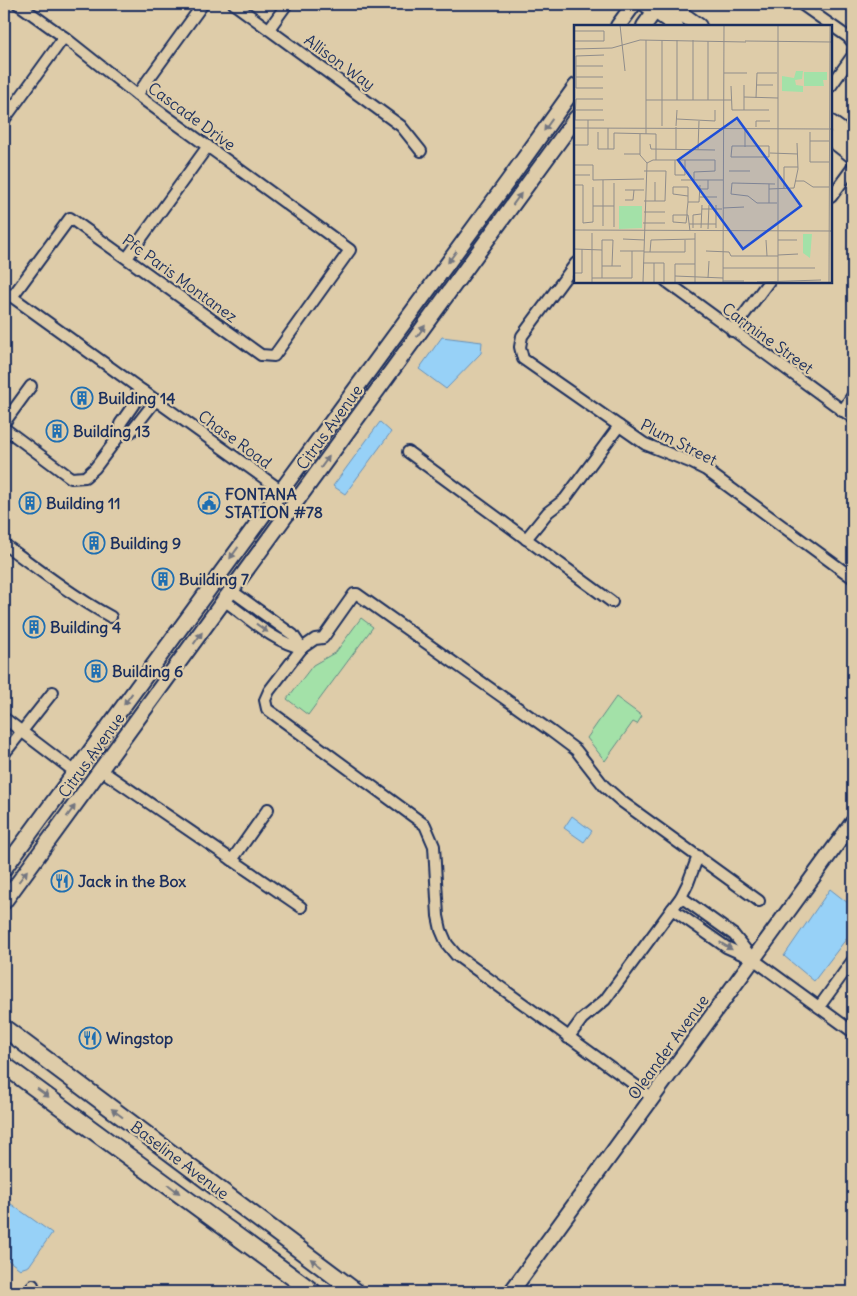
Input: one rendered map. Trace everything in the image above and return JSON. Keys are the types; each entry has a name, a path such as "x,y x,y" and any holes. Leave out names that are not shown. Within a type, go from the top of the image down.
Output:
{"main road":[{"path":"619,25 634,4"},
{"path":"668,4 698,25"},
{"path":"644,25 653,6 675,25"},
{"name":"Citrus Avenue","path":"4,869 574,89"},
{"name":"Citrus Avenue","path":"4,902 574,121"},
{"path":"832,124 853,139"},
{"path":"832,140 853,156"},
{"name":"Oleander Avenue","path":"511,1292 853,822"},
{"name":"Baseline Avenue","path":"4,1028 356,1292"},
{"name":"Baseline Avenue","path":"4,1065 313,1292"}],"street":[{"name":"Cascade Drive","path":"18,4 64,37 137,95 350,250 274,356"},
{"path":"137,95 203,4"},
{"name":"Allison Way","path":"234,4 401,126 421,151"},
{"path":"269,29 287,4"},
{"path":"801,4 832,25"},
{"path":"832,25 848,36 853,43"},
{"path":"4,120 64,37"},
{"path":"832,85 853,55 853,50"},
{"path":"127,258 208,146"},
{"path":"832,196 853,166"},
{"name":"Pfc Paris Montanez","path":"8,294 70,218 261,355 274,356"},
{"name":"Plum Street","path":"574,266 522,336 520,347 523,359 645,444 706,470 853,578"},
{"name":"Carmine Street","path":"667,282 853,418"},
{"path":"732,331 768,282"},
{"name":"Chase Road","path":"8,294 296,501"},
{"path":"4,423 31,386"},
{"path":"4,428 71,478 85,477 95,468 120,435 120,424 143,391"},
{"path":"842,411 853,395"},
{"path":"120,435 131,432 156,400"},
{"path":"526,539 548,512 565,499 618,426"},
{"path":"408,452 612,602"},
{"path":"4,544 92,607 111,617"},
{"path":"653,1098 456,955 447,944 438,916 434,846 425,825 266,709 265,700 269,690 302,648 315,639 323,638 354,594 358,594 576,750 604,786 621,801 758,901"},
{"path":"228,596 282,642 302,648"},
{"path":"4,754 53,692"},
{"path":"4,718 75,772"},
{"path":"101,770 301,908"},
{"path":"232,860 268,809"},
{"path":"568,1038 582,1019 605,1000 681,897 698,856"},
{"path":"681,897 734,935 753,959"},
{"path":"672,908 726,947 753,959 853,1032"},
{"path":"710,936 718,924"},
{"path":"819,1008 853,960"}],"green space":[{"path":"361,618 373,627 308,715 287,699 313,665 336,652"},
{"path":"616,697 642,716 637,724 633,722 605,761 587,738"}],"water":[{"path":"442,337 482,342 481,353 446,389 419,369"},
{"path":"380,422 391,432 345,494 333,486"},
{"path":"572,816 592,831 584,842 564,828"},
{"path":"830,889 853,907 853,930 814,981 784,956"},
{"path":"4,1199 52,1233 29,1266 20,1269 4,1257"}],"place":[{"name":"Building 14","path":"82,398"},
{"name":"Building 13","path":"57,431"},
{"name":"Building 11","path":"30,503"},
{"name":"FONTANA STATION #78","path":"209,503"},
{"name":"Building 9","path":"94,543"},
{"name":"Building 7","path":"163,579"},
{"name":"Building 4","path":"34,627"},
{"name":"Building 6","path":"96,671"},
{"name":"Jack in the Box","path":"62,881"},
{"name":"Wingstop","path":"90,1038"}]}
